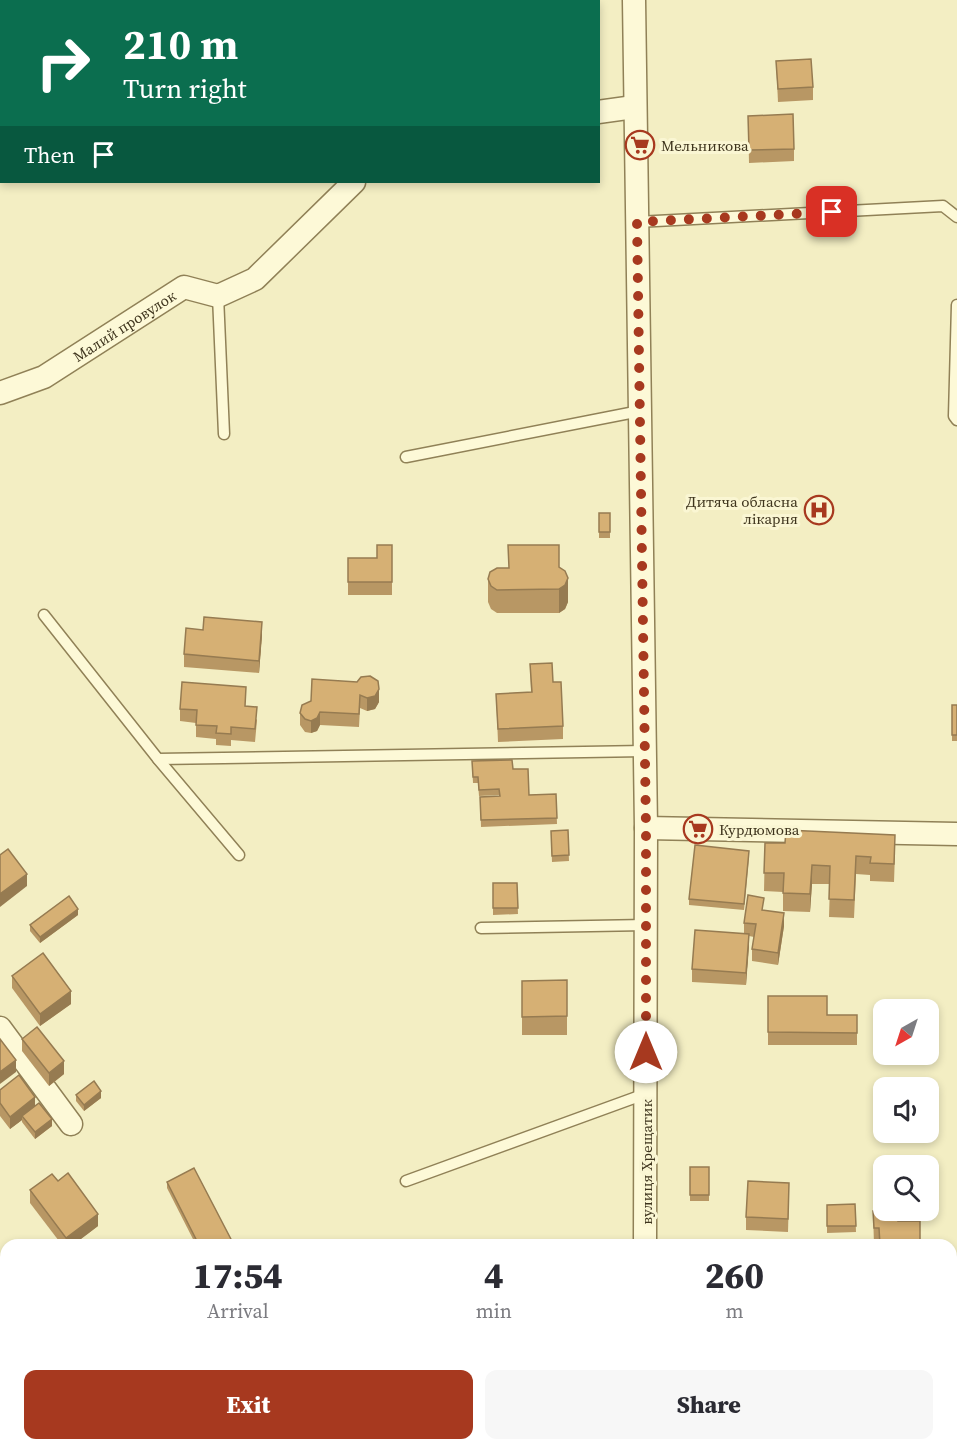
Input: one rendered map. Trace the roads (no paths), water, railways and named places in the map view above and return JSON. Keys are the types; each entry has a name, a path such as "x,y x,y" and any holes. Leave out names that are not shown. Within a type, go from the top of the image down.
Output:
{"street":[{"name":"вулиця Хрещатик","path":"634,0 646,828 645,1239"},
{"path":"600,112 634,107"},
{"path":"218,296 255,279 353,183"},
{"name":"Малий провулок","path":"0,393 44,377 184,287 218,296"},
{"path":"646,828 957,834"},
{"path":"0,1028 71,1124"}],"lane":[{"path":"637,222 943,206 957,217"},
{"path":"218,296 224,434"},
{"path":"957,305 954,416 957,420"},
{"path":"406,456 640,411"},
{"path":"44,615 158,759 239,855"},
{"path":"158,759 645,751"},
{"path":"481,928 646,925"},
{"path":"406,1181 646,1094"}],"place":[{"name":"Мельникова","path":"640,145"},
{"name":"Дитяча обласна лікарня","path":"819,510"},
{"name":"Курдюмова","path":"698,829"}]}
